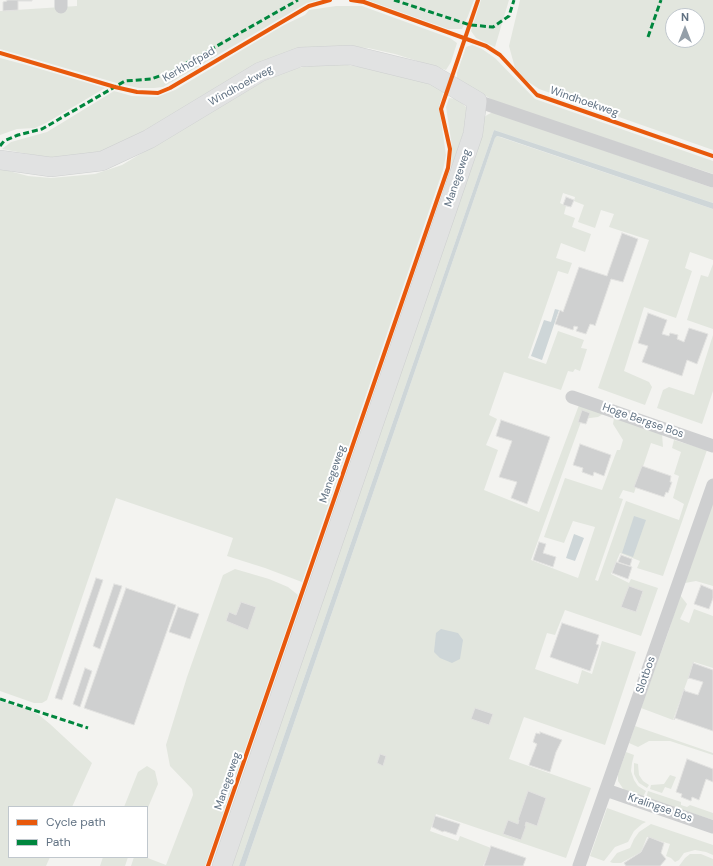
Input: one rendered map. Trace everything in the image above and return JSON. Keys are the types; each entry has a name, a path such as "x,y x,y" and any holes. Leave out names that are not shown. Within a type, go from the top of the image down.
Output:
{"street":[{"name":"Windhoekweg","path":"0,160 51,167 102,161 149,140 260,72 300,56 351,55 433,75 476,101 713,181"},
{"name":"Manegeweg","path":"222,866 473,134 476,101"},
{"name":"Hoge Bergse Bos","path":"572,397 713,446"},
{"name":"Slotbos","path":"579,866 713,485"},
{"name":"Kralingse Bos","path":"606,790 713,827"}],"shaded area":[{"path":"77,0 319,0 307,3 163,87 139,88 120,84 0,49 0,11 77,6"},
{"path":"367,0 474,0 462,29 448,29"},
{"path":"481,0 509,0 495,47 476,38 471,31"},
{"path":"520,0 713,0 713,150 539,89 527,81 515,68 509,46"},
{"path":"336,6 362,6 450,38 457,43 451,62 446,70 395,54 368,48 336,46 301,49 117,147 79,157 49,158 2,149 11,142 47,132 114,91 132,96 157,97 175,90 284,25 305,15 309,10"},
{"path":"472,45 482,49 495,58 535,99 713,161 713,174 496,102 457,79 457,73 466,47"},
{"path":"0,58 105,88 35,128 17,129 0,135"},
{"path":"329,62 420,79 444,90 439,107 446,155 443,170 302,582 227,556 233,538 116,498 47,700 42,703 34,703 0,691 0,165 9,171 28,176 51,178 95,174 122,165 269,77 298,68"},
{"path":"449,98 458,99 466,107 467,116 465,128 451,168 452,146 446,107"},
{"path":"493,112 713,188 713,203 494,130 239,866 229,866 482,119"},
{"path":"494,130 713,203 713,209 501,137 497,136 495,138 245,866 239,866"},
{"path":"497,136 713,209 713,260 690,252 685,268 692,271 676,318 644,307 624,371 649,382 652,387 645,405 598,388 649,240 609,227 614,214 601,210 595,228 578,222 584,205 574,201 575,197 563,193 560,203 566,206 564,214 575,218 572,227 591,234 585,252 561,243 556,258 572,263 568,274 558,271 528,358 546,364 558,331 584,340 581,348 587,349 580,371 575,369 573,372 568,371 561,390 504,372 489,415 497,419 486,445 498,450 484,490 539,512 579,405 603,414 598,417 582,419 531,560 578,578 595,527 573,521 564,543 544,537 565,478 602,490 617,450 620,450 623,440 613,424 614,418 662,434 663,447 651,443 634,493 623,490 619,498 623,499 595,580 598,581 626,501 679,520 684,504 673,498 679,476 674,474 681,452 672,448 674,440 707,450 663,576 637,568 640,561 620,553 611,574 629,583 631,579 658,588 641,636 565,610 555,635 547,633 535,669 578,684 582,670 592,674 602,641 636,652 605,745 524,717 509,759 591,788 566,858 436,814 430,831 458,841 460,836 491,848 483,866 245,866 495,138"},
{"path":"713,264 713,329 687,320 701,275 708,277"},
{"path":"555,309 559,310 542,360 531,356 544,320 551,322"},
{"path":"713,335 713,391 702,424 657,408 663,390 669,387 694,395"},
{"path":"713,496 713,586 696,581 685,583"},
{"path":"634,516 646,520 633,557 622,553"},
{"path":"574,534 584,538 575,561 566,558"},
{"path":"235,569 269,579 288,587 298,595 205,866 131,866 134,858 148,858 166,865 193,795 192,789 170,766 166,745 187,677 223,575"},
{"path":"680,595 687,604 680,619 689,623 694,609 713,616 713,668 694,662 673,720 641,708"},
{"path":"441,629 458,633 463,640 460,659 452,663 440,658 434,652 436,633"},
{"path":"0,701 28,709 39,715 92,763 72,806 8,806 8,858 50,858 46,866 0,866"},
{"path":"635,726 713,753 713,755 670,741 649,741 638,747 629,743"},
{"path":"626,752 634,755 631,771 638,786 646,791 643,797 624,790 618,781 618,774"},
{"path":"634,763 638,764 639,775 643,781 649,785 647,788 639,783 636,778 634,774"},
{"path":"147,766 155,771 158,784 148,808 148,806 124,806 138,772"},
{"path":"670,775 676,777 671,789 665,787 662,793 650,789 651,785 664,784"},
{"path":"648,791 681,802 681,805 687,807 690,805 713,813 713,820 646,798"},
{"path":"607,808 646,822 634,831 628,842 615,847 604,861 590,856"},
{"path":"651,824 713,845 713,855 695,850 684,853 679,860 675,862 666,856 670,844 647,837 641,852 621,863 610,862 617,853 630,848 639,832"},
{"path":"690,854 701,854 713,859 713,866 679,866"},
{"path":"103,858 128,858 125,866 100,866"}],"building":[{"path":"7,0 32,1 18,1 18,10 3,11 3,2"},
{"path":"566,197 574,200 571,207 563,205"},
{"path":"622,233 638,239 623,282 611,279 595,326 590,324 586,334 576,331 578,327 574,326 573,330 555,324 560,310 563,312 579,267 607,276"},
{"path":"648,313 667,320 662,334 669,336 670,333 678,335 677,339 684,342 689,328 708,334 697,364 687,360 682,376 642,362 648,346 638,343"},
{"path":"582,410 590,413 586,424 578,422"},
{"path":"501,420 550,437 527,504 511,498 517,482 499,477 512,441 496,436"},
{"path":"580,444 611,455 604,476 594,472 593,476 582,472 583,468 573,465"},
{"path":"642,466 671,476 670,482 672,482 668,493 666,492 664,497 634,487"},
{"path":"539,542 546,544 543,553 556,557 553,567 533,560"},
{"path":"621,555 632,559 630,566 618,562"},
{"path":"616,562 632,567 628,579 612,573"},
{"path":"96,578 103,580 62,700 55,698"},
{"path":"114,584 122,586 100,649 93,646"},
{"path":"701,585 713,590 713,598 709,609 694,604"},
{"path":"629,586 643,591 636,612 621,607"},
{"path":"126,588 176,605 134,725 84,708"},
{"path":"241,602 256,607 248,630 226,621 229,612 236,615"},
{"path":"178,607 199,614 190,639 169,632"},
{"path":"562,623 599,635 596,644 599,645 590,671 550,657"},
{"path":"693,663 713,670 713,731 675,718 674,720 684,689 685,691 698,695 703,682 688,679"},
{"path":"85,668 92,671 80,707 73,704"},
{"path":"475,708 493,714 489,725 471,719"},
{"path":"540,732 562,740 556,752 550,772 529,765 537,744 533,742 536,733 540,734"},
{"path":"380,754 386,756 383,766 377,763"},
{"path":"687,759 713,769 713,782 706,779 699,800 692,797 691,801 681,797 682,794 676,792"},
{"path":"528,791 546,798 537,826 526,822 521,840 503,834 508,820 518,824"},
{"path":"435,816 460,824 456,835 443,832 432,827"},
{"path":"649,837 664,843 661,853 666,859 660,866 626,866 624,863 641,852"},
{"path":"491,846 526,858 523,866 484,866"}],"marked path":[{"path":"0,146 4,141 18,135 42,129 125,81 151,79 171,72 298,0"},
{"path":"394,0 470,25 493,27 509,16 514,0"},
{"path":"648,37 661,0"},
{"path":"0,699 88,728"}],"cycle path":[{"name":"Kerkhofpad","path":"0,53 115,87 137,92 158,93 170,88 309,6 330,0"},
{"path":"351,0 364,2 486,46 500,55 537,95 713,156"},
{"path":"208,866 448,168 450,149 441,109 478,0"}]}
